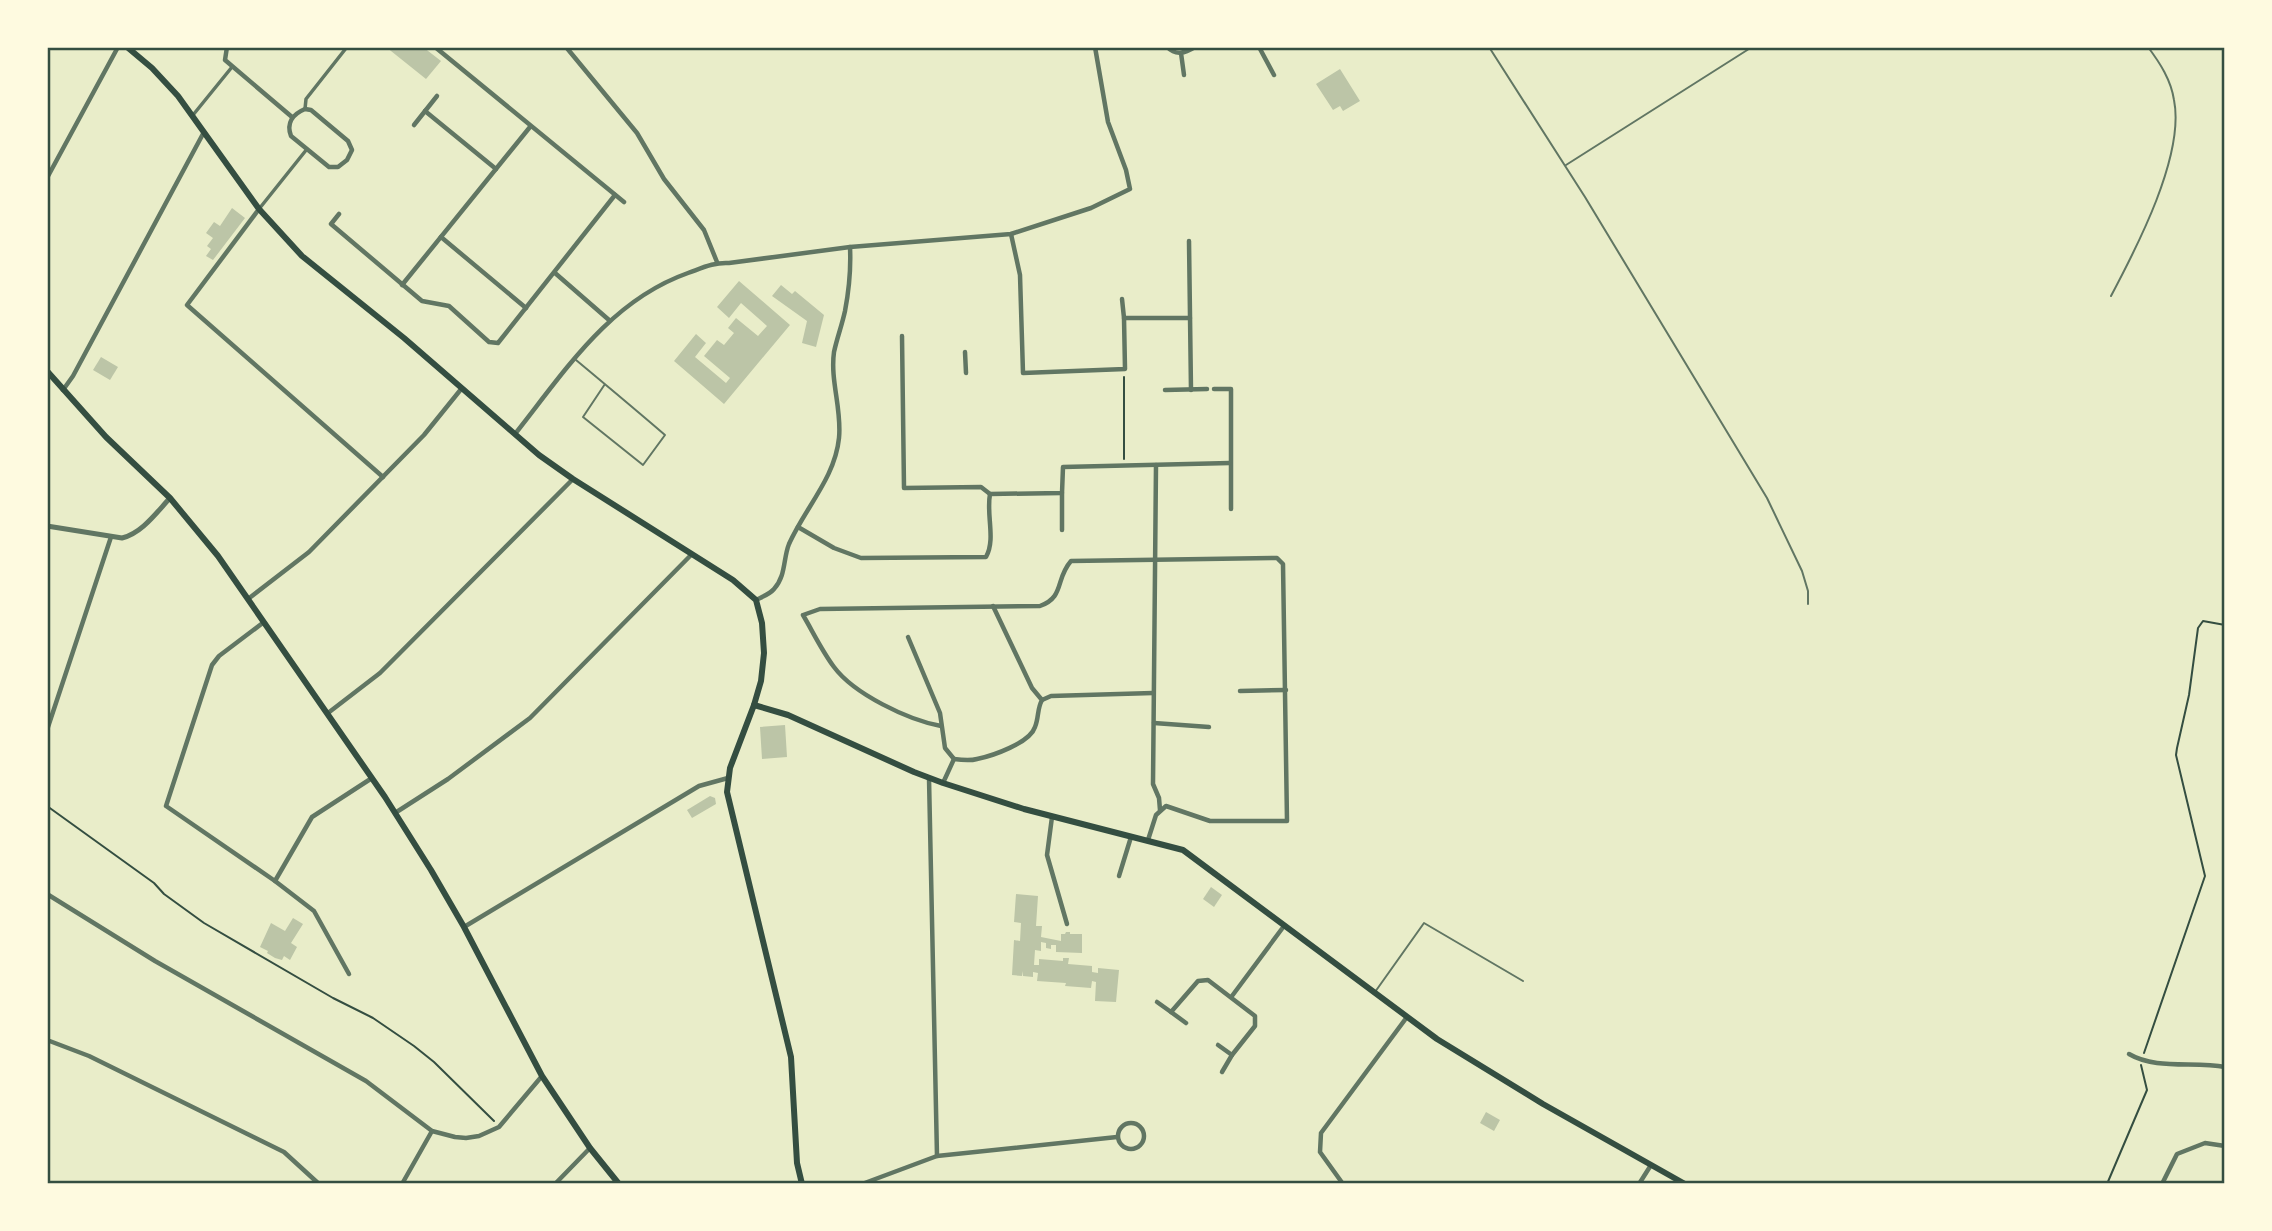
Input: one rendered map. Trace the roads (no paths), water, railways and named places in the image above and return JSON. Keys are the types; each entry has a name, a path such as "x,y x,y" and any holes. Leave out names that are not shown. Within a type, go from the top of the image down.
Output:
{"main road":[{"path":"127,47 152,68 193,115 259,209 302,256 404,338 515,434 573,479 733,580 756,600 762,623 764,653 761,681 728,778 729,808 790,1057 797,1163 802,1184"},
{"path":"47,371 106,437 170,498 218,555 372,778 431,870 542,1076 590,1149 619,1184"},
{"path":"754,705 788,715 943,783 1052,816 1184,850 1374,993 1468,1059 1685,1184"}],"street":[{"path":"47,178 118,47"},
{"path":"227,47 225,60 292,117"},
{"path":"305,109 306,99 347,47"},
{"path":"435,47 624,202"},
{"path":"566,47 637,133 664,179 704,230 717,262"},
{"path":"515,434 609,320 655,288 717,262 743,262 850,247 1011,234 1091,208 1130,189 1126,170 1108,122 1095,47"},
{"path":"1167,47 1173,52 1181,53 1195,47"},
{"path":"1259,47 1274,75"},
{"path":"1181,53 1184,75"},
{"path":"193,115 232,66"},
{"path":"414,125 438,96"},
{"path":"305,109 311,110 348,141 352,150 347,160 338,167 329,167 291,136 288,129 292,117 305,109"},
{"path":"425,111 496,169"},
{"path":"402,285 530,127"},
{"path":"63,391 204,132"},
{"path":"307,149 187,305 383,477"},
{"path":"339,214 331,224 402,285 426,303 449,306 489,341 498,343 615,195"},
{"path":"1011,234 1020,275 1023,373 1125,369 1122,299"},
{"path":"441,237 526,308"},
{"path":"1189,241 1191,390"},
{"path":"756,600 773,591 782,577 788,546 828,476 839,440 840,409 834,375 834,354 845,311 850,247"},
{"path":"555,273 609,320"},
{"path":"1124,318 1190,318"},
{"path":"902,336 904,488 982,487 990,494 1062,493"},
{"path":"965,352 966,373"},
{"path":"248,599 309,552 424,436 462,388"},
{"path":"1165,390 1207,389"},
{"path":"1214,389 1231,389 1231,509"},
{"path":"1062,530 1063,467 1230,463"},
{"path":"1156,465 1153,784 1159,798 1160,810"},
{"path":"328,713 380,673 573,479"},
{"path":"799,527 834,548 861,558 986,557 991,549 988,506 990,494"},
{"path":"47,526 111,537 131,535 170,498"},
{"path":"47,730 111,537"},
{"path":"394,814 448,779 530,718 692,554"},
{"path":"941,726 917,720 855,687 834,667 803,615 820,609 1040,606 1051,601 1057,593 1063,571 1072,561 1277,558 1283,564 1287,821 1210,821 1166,806 1156,815 1148,840"},
{"path":"993,606 1032,688 1042,700"},
{"path":"265,622 219,656 212,665 166,806 314,911 349,974"},
{"path":"908,637 940,713 945,748 954,759 975,760 1025,740 1036,726 1038,707 1042,700 1051,696 1153,693"},
{"path":"1240,691 1286,690"},
{"path":"1154,723 1209,727"},
{"path":"943,783 954,759"},
{"path":"275,881 312,817 372,778"},
{"path":"464,927 699,786 728,778"},
{"path":"929,778 936,1156"},
{"path":"1052,816 1047,855 1067,924"},
{"path":"1119,876 1131,836"},
{"path":"47,894 155,961 366,1081 432,1131 455,1138 466,1138 479,1136 499,1127 542,1076"},
{"path":"1232,996 1285,925"},
{"path":"1171,1012 1198,981 1209,980 1255,1016 1255,1026 1222,1072"},
{"path":"1157,1002 1186,1023"},
{"path":"1343,1184 1320,1152 1321,1133 1407,1017"},
{"path":"47,1040 89,1056 284,1153 318,1184"},
{"path":"1218,1045 1232,1055"},
{"path":"2129,1054 2141,1060 2210,1064 2225,1068"},
{"path":"1128,1123 1141,1127 1144,1136 1142,1143 1136,1148 1122,1146 1117,1137 1122,1127 1128,1123"},
{"path":"402,1184 432,1131"},
{"path":"862,1184 936,1156 1117,1137"},
{"path":"2162,1184 2177,1154 2205,1143 2225,1146"},
{"path":"555,1184 590,1149"},
{"path":"1639,1184 1651,1165"}],"lane":[{"path":"1489,47 1565,165 1767,498 1802,571 1808,591 1808,604"},
{"path":"1565,165 1752,47"},
{"path":"2111,296 2151,211 2175,138 2176,113 2170,83 2148,47"},
{"path":"575,359 605,384 665,435 643,465 583,418 605,384"},
{"path":"1374,993 1424,923 1523,981"}]}
